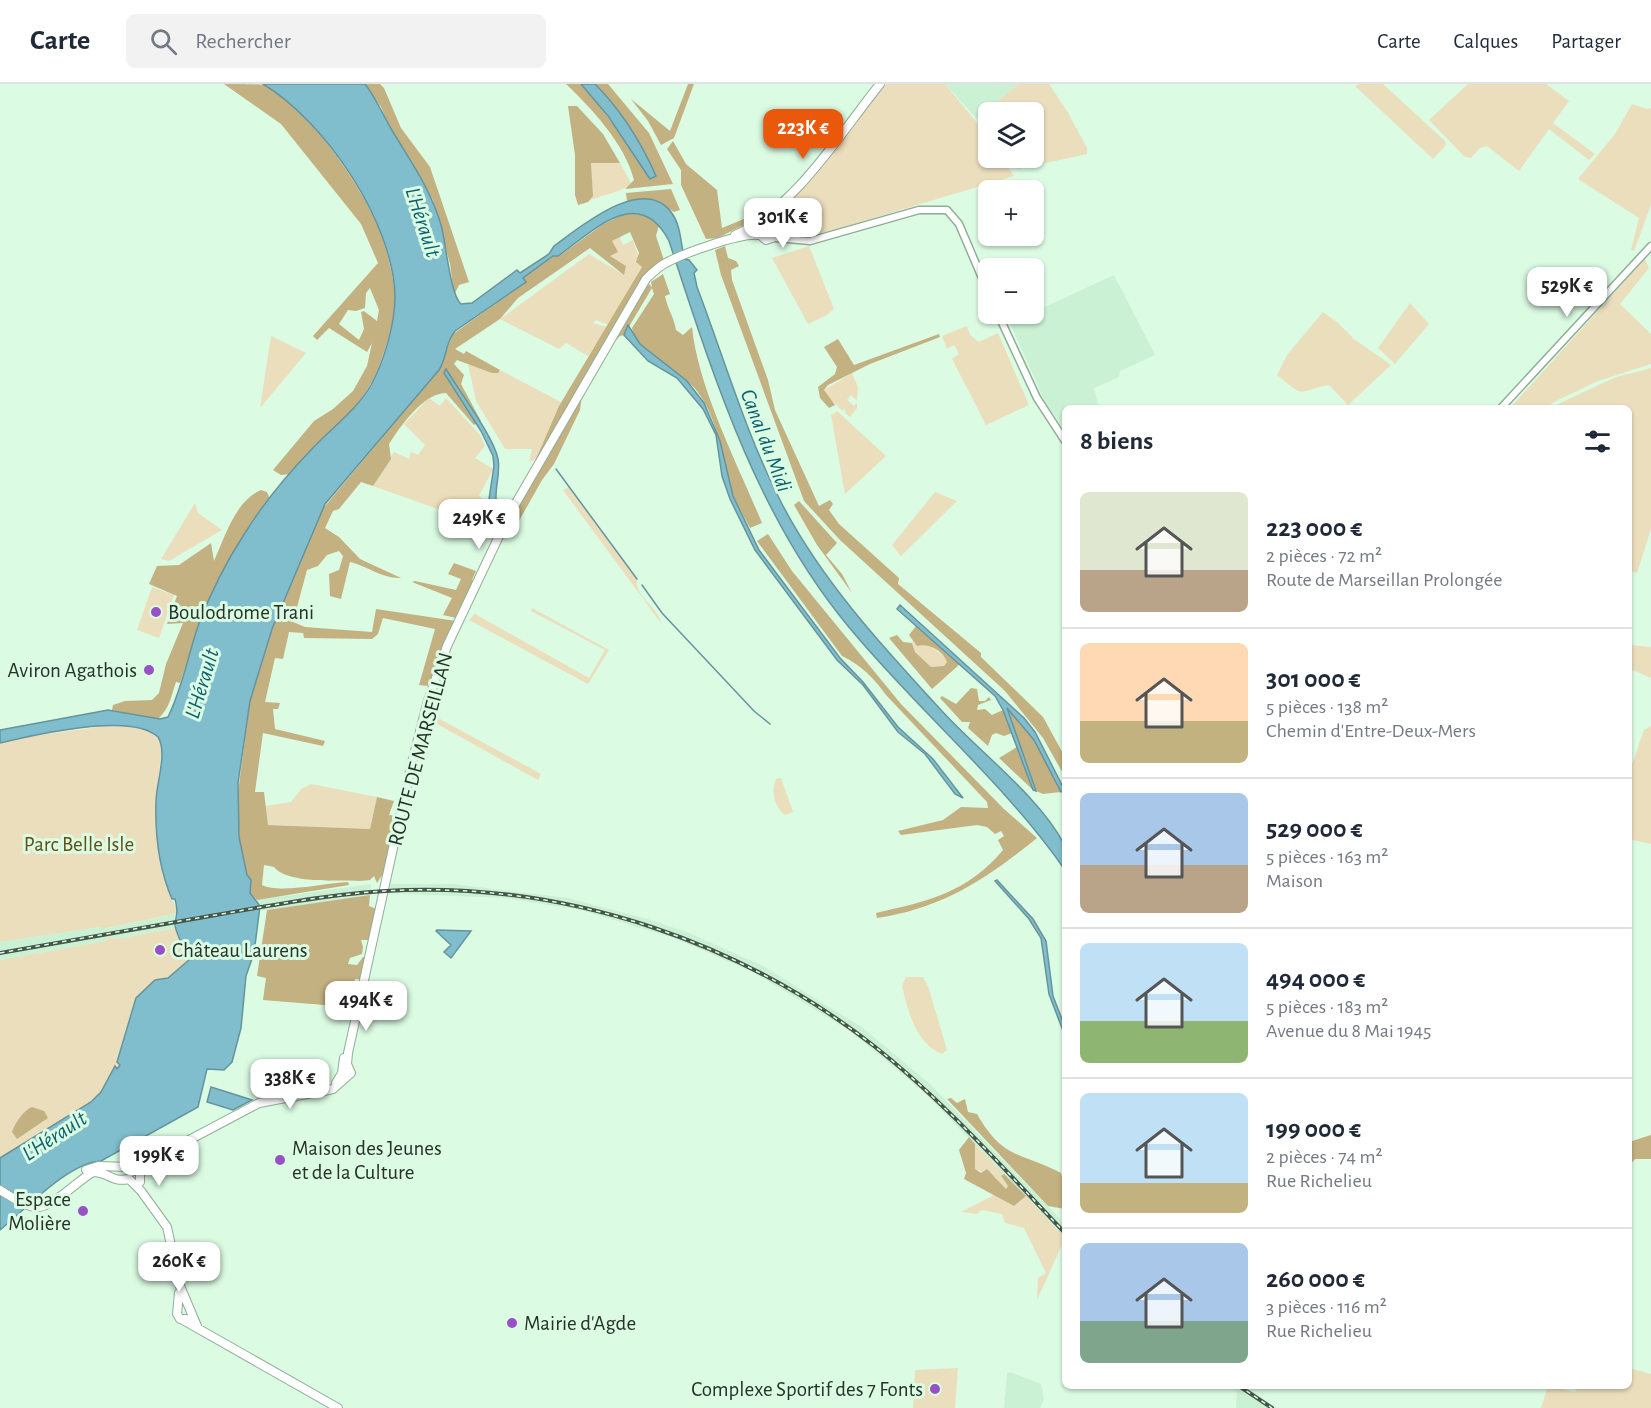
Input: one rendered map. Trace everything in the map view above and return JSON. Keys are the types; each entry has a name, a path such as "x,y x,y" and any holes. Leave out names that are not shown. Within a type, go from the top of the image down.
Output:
{"main road":[{"path":"712,246 744,236 758,235 766,240 776,238 780,224 779,215 790,195 880,84"},
{"path":"712,246 739,233 762,218 790,195"},
{"path":"758,235 756,227 762,218 773,216 780,224"},
{"name":"ROUTE DE MARSEILLAN","path":"221,1124 258,1103 333,1089 345,1072 359,998 427,704 447,646 509,515 636,294 651,274 665,263 712,246"},
{"path":"140,1182 140,1169 159,1156 221,1124"},
{"path":"130,1173 141,1154 157,1152 202,1128 221,1124"},
{"path":"0,1190 27,1205 40,1207 93,1172 109,1176 114,1180 130,1173 142,1160 159,1156"},
{"path":"109,1176 109,1171 113,1167"},
{"path":"71,1186 90,1168 113,1167 130,1173 140,1182 154,1204 159,1217"},
{"path":"130,1173 171,1239 180,1286 199,1329"},
{"path":"180,1286 178,1317 338,1408"},
{"path":"177,1310 182,1306 189,1310"},
{"path":"183,1320 188,1317 189,1310"}],"street":[{"path":"776,238 810,241 919,210 947,210 958,224 978,269"},
{"path":"780,224 790,235 810,241"},
{"path":"1504,405 1651,246"},
{"path":"1003,324 1037,398 1062,436"}],"shaded area":[{"path":"224,84 265,85 281,95 315,128 347,170 379,229 393,279 395,304 385,349 372,382 363,397 290,474 281,475 273,470 314,421 333,409 353,391 367,366 372,343 367,352 329,328 317,340 313,336 378,263 361,224 281,124","holes":["370,288 379,310 377,321 364,311 361,312 364,329 359,340 339,324 348,310 356,311 365,308 366,293"]},
{"path":"365,84 380,84 384,88 401,128 430,167 469,282 459,285 454,295 450,264 433,200 388,124 381,107"},
{"path":"566,84 581,84 631,148 629,125 594,84 608,84 649,133 673,184 625,189 634,180 623,153 597,116"},
{"path":"688,84 694,84 674,138 661,145 648,121 631,99 670,131"},
{"path":"945,84 1018,84 997,102 978,102 977,119"},
{"path":"568,106 577,106 603,134 620,163 591,163 593,196 588,202 578,205 575,195 575,155"},
{"path":"673,141 686,164 717,190 722,228 751,216 751,221 718,238 706,239 681,185 681,170 667,149"},
{"path":"671,189 680,210 674,212 655,201 627,201 626,193"},
{"path":"625,213 645,215 659,225 656,236 665,263 646,281 652,287 651,282 663,274 670,294 665,296 676,330 683,335 692,327 710,401 762,523 750,528 735,500 728,482 714,424 697,391 690,383 650,354 635,337 632,328 654,294 652,288 624,335 620,336 603,353 583,388 580,410 554,464 542,480 511,535 504,531 535,466 559,406 642,267 636,262 639,253 630,232 612,241 618,252 610,256 626,266 624,275 590,248 518,298 500,319 455,349 464,354 466,351 500,370 498,373 492,373 457,360 454,364 464,375 461,384 481,421 474,425 446,393 437,394 429,399 413,412 389,444 391,459 373,486 361,482 339,509 333,511 325,528 339,537 360,559 401,578 381,574 350,562 341,599 330,596 329,574 339,570 343,556 339,551 327,555 318,566 307,570 293,622 305,627 372,632 376,609 456,621 428,686 419,685 435,629 383,618 378,634 372,639 304,638 303,633 289,632 283,659 275,658 265,702 280,703 278,709 273,709 275,729 325,741 323,746 263,733 255,792 264,792 268,825 370,829 377,797 394,801 389,815 398,816 386,869 377,883 374,876 370,880 360,881 301,879 264,865 262,885 270,887 291,888 348,882 349,885 257,900 250,893 251,880 247,875 239,837 237,800 250,701 272,629 320,512 439,370 453,334 526,282 523,278 554,256 559,256 602,225"},
{"path":"725,246 728,258 736,261 739,266 731,270 732,280 768,380 775,410 819,506 830,500 833,504 829,510 839,524 899,578 898,584 981,653 981,657 1043,717 1062,752 1062,772 1043,738 1005,691 840,540 804,501 721,275 715,250"},
{"path":"1114,275 1155,355 1120,371 1119,377 1094,388 1098,405 1062,405 1062,426 1045,402 1010,324 1044,324 1044,307"},
{"path":"939,334 940,337 870,364 828,385 824,390 835,405 829,408 820,398 818,387 835,374 837,367 824,347 838,339 854,365"},
{"path":"261,490 267,492 270,499 254,521 217,587 180,683 176,682 165,711 158,719 112,710 113,705 125,701 152,700 159,693 166,664 183,623 167,624 177,596 149,584 157,566 179,565 211,543 214,561 238,511 244,502"},
{"path":"799,501 837,543 826,555 842,574 852,593 817,545 794,505"},
{"path":"768,534 792,571 901,704 1004,809 1037,838 963,890 923,907 877,918 876,913 930,899 961,886 989,865 1003,850 998,840 1004,836 1001,831 995,834 987,827 977,825 901,835 898,831 943,820 961,807 988,808 987,802 886,695 872,677 842,656 757,541"},
{"path":"454,563 476,571 472,580 475,582 456,618 443,615 452,598 412,582 456,590 461,579 448,574"},
{"path":"916,626 960,664 932,689 889,638 897,635 903,642 912,643 915,652 931,667 944,666 947,662 939,651 931,647 917,646 909,635"},
{"path":"971,688 977,689 979,701 985,701 989,697 991,700 978,705 977,710 985,709 992,715 1003,710 1012,733 1004,736 996,733 992,735 988,746 968,728 970,722 962,722 940,698 942,696 956,704"},
{"path":"1007,708 1034,740 1061,792 1043,794 1036,791"},
{"path":"1017,747 1033,790 999,758"},
{"path":"371,884 370,895 260,911 257,900"},
{"path":"389,884 453,884 568,898 651,920 689,933 763,966 863,1028 930,1084 1062,1221 1062,1235 924,1092 850,1031 753,972 674,938 581,910 505,898 387,893"},
{"path":"370,895 369,906 377,909 370,940 361,940 362,954 350,958 348,964 357,965 363,957 367,957 362,979 355,979 354,986 358,987 358,992 352,992 349,1007 263,1000 266,978 257,976 267,910"},
{"path":"174,914 176,928 116,939 110,936 106,941 0,960 0,942 100,927 104,929"},
{"path":"951,1098 957,1103 965,1099 968,1112 977,1114 996,1140 1005,1148 1061,1173 1062,1208 1048,1206 947,1099"},
{"path":"32,1107 44,1111 48,1118 17,1139 12,1132 13,1129 23,1114"},
{"path":"1651,1135 1651,1159 1635,1159 1632,1162 1632,1141"},
{"path":"969,1137 975,1144 975,1169 981,1173 987,1169 1006,1189 1008,1186 1001,1176 1004,1174 1026,1196 1014,1206 964,1179 966,1173 959,1150"},
{"path":"1010,1372 1041,1384 1044,1399 1040,1408 1004,1408 1007,1373"},
{"path":"1233,1389 1248,1389 1277,1408 1236,1408 1237,1392"}],"green space":[{"path":"886,84 945,84 978,124 978,168 1008,168 1014,176 1001,180 978,180 978,187 827,232 802,236 792,234 783,220 787,206"},
{"path":"1018,84 1049,84 1067,111 1087,148 1087,154 1044,163 1044,102 997,102"},
{"path":"1383,84 1445,141 1446,145 1433,159 1355,86"},
{"path":"1468,84 1546,84 1569,101 1553,123 1595,154 1589,160 1549,129 1519,171 1487,146 1480,148 1471,158 1465,157 1429,120"},
{"path":"1632,104 1647,109 1651,108 1651,205 1634,251 1631,250 1639,218 1578,179 1615,134"},
{"path":"591,163 620,163 631,183 627,187 588,202 593,196"},
{"path":"620,237 623,245 633,240 642,267 609,325 596,320 593,323 608,327 588,356 566,343 559,349 500,319 589,254 623,274 609,257 612,241"},
{"path":"809,246 834,309 808,324 772,258"},
{"path":"1645,259 1649,268 1620,304 1651,334 1651,364 1598,381 1550,405 1513,405"},
{"path":"1410,303 1429,324 1395,364 1378,348"},
{"path":"1323,312 1354,339 1391,365 1348,405 1329,385 1302,392 1277,375 1287,355"},
{"path":"967,326 970,335 979,342 998,333 1029,405 986,425 952,359 959,354 954,345 947,349 942,336"},
{"path":"271,336 306,353 260,408"},
{"path":"468,364 498,373 500,370 561,402 536,459 529,462 532,449 505,449 476,401"},
{"path":"1651,368 1651,529 1637,573 1632,571 1632,405 1556,405 1616,377"},
{"path":"852,373 858,387 857,401 851,395 847,400 854,406 857,403 857,408 850,417 845,413 845,408 843,411 826,395 824,390"},
{"path":"429,398 440,406 446,398 480,435 485,446 475,458 493,469 479,496 490,506 480,524 373,486 394,452 409,459 411,452 418,455 425,445 404,424"},
{"path":"837,411 886,456 845,494 831,415"},
{"path":"569,487 637,580 639,591 656,612 661,623 563,490"},
{"path":"935,492 957,501 901,556 892,545"},
{"path":"195,503 198,513 222,530 169,561 161,559"},
{"name":"Boulodrome Trani","path":"152,587 174,595 159,638 137,630"},
{"path":"532,608 609,650 588,684 469,620 475,614 589,678 605,650 531,611"},
{"path":"912,640 917,645 929,645 946,658 947,662 944,666 931,667 915,652"},
{"path":"1632,645 1651,647 1651,678 1633,670 1632,672"},
{"path":"436,717 541,774 538,780 437,724"},
{"name":"Parc Belle Isle","path":"106,726 145,728 160,740 162,749 156,795 158,845 164,880 178,913 103,929 100,927 0,942 0,743 25,737"},
{"path":"1651,726 1651,844 1632,840 1632,764 1644,730"},
{"path":"781,778 793,812 785,815 778,808 774,794 776,779"},
{"path":"311,784 377,797 370,829 268,825 265,806 291,802 301,789"},
{"path":"176,928 184,952 191,959 168,978 155,980 149,987 120,1065 116,1071 115,1066 101,1092 91,1102 0,1158 0,960 106,941 109,936 116,939"},
{"path":"906,977 923,977 928,986 947,1050 942,1054 926,1043 914,1026 902,986"},
{"path":"975,1144 1004,1174 1001,1177 1008,1186 1006,1189 1000,1186 996,1177 975,1169"},
{"path":"994,1195 1014,1206 1026,1196 1062,1235 1062,1245 1037,1300 1038,1278 1046,1273 1024,1228 1005,1223 1002,1214 982,1210 977,1214 961,1212"},
{"name":"Complexe Sportif des 7 Fonts","path":"958,1368 955,1408 913,1408 915,1370"},
{"path":"1632,1369 1651,1374 1651,1408 1541,1408 1547,1389 1575,1392 1576,1389 1632,1389"}],"water":[{"name":"L'Hérault","path":"263,84 365,84 432,200 441,225 454,290 461,304 472,303 517,270 520,273 549,254 554,246 594,217 611,208 628,201 644,199 659,202 671,212 679,229 685,259 689,260 697,270 694,273 697,287 746,423 768,476 797,531 834,585 875,637 956,726 1024,791 1053,826 1062,841 1062,866 1015,806 902,687 848,626 816,583 787,538 740,442 669,241 657,224 644,215 630,214 615,217 558,256 553,256 523,278 526,282 455,331 449,340 439,370 325,504 272,629 250,701 238,783 239,837 247,875 251,880 250,893 260,906 254,953 246,976 241,1028 232,1062 224,1070 207,1069 198,1107 101,1161 88,1163 75,1169 48,1188 0,1230 0,1158 91,1102 101,1092 115,1066 117,1069 120,1065 117,1062 136,998 155,980 168,978 190,959 176,930 176,903 175,899 172,899 164,876 159,852 156,794 162,751 158,737 145,730 127,726 105,726 58,731 0,743 0,730 108,710 160,719 168,717 194,637 231,555 259,511 284,480 365,394 380,365 388,342 395,297 392,268 383,238 352,177 332,148 310,122"},
{"path":"581,84 595,84 622,116 644,151 656,176 650,179 608,116"},
{"path":"628,325 640,344 687,381 704,403 720,441 733,496 759,550 840,658 863,682 898,727 933,759 963,798 955,794 925,754 898,732 863,685 837,660 755,550 730,499 722,476 716,435 703,409 677,378 648,361 624,335"},
{"path":"446,369 495,450 499,467 497,505 505,518 499,526 489,499 494,466 493,456 481,431 444,373"},
{"path":"900,605 1024,718 1035,732 1062,785 1062,792 1034,740 1007,708 1036,791 1033,790 1003,710 995,696 897,609"},
{"path":"997,880 1033,919 1046,941 1053,996 1062,1019 1062,1028 1049,994 1041,938 1029,919 995,881"},
{"path":"436,931 471,931 451,958 444,952 451,945"},
{"path":"211,1087 252,1100 233,1110 207,1102"}],"waterway":[{"path":"556,469 637,579"},
{"path":"642,585 662,613 754,711 770,724"}],"railway":[{"path":"0,953 287,903 381,891 468,891 531,898 592,910 653,928 712,950 769,977 823,1010 874,1046 925,1089 1062,1230"},
{"path":"1244,1389 1272,1408"}],"place":[{"name":"Boulodrome Trani","path":"156,612"},
{"name":"Aviron Agathois","path":"149,670"},
{"name":"Château Laurens","path":"160,950"},
{"name":"Maison des Jeunes et de la Culture","path":"280,1160"},
{"name":"Espace Molière","path":"83,1211"},
{"name":"Mairie d'Agde","path":"512,1323"},
{"name":"Complexe Sportif des 7 Fonts","path":"935,1389"}],"water label":[{"name":"Canal du Midi","path":"767,440"}]}
